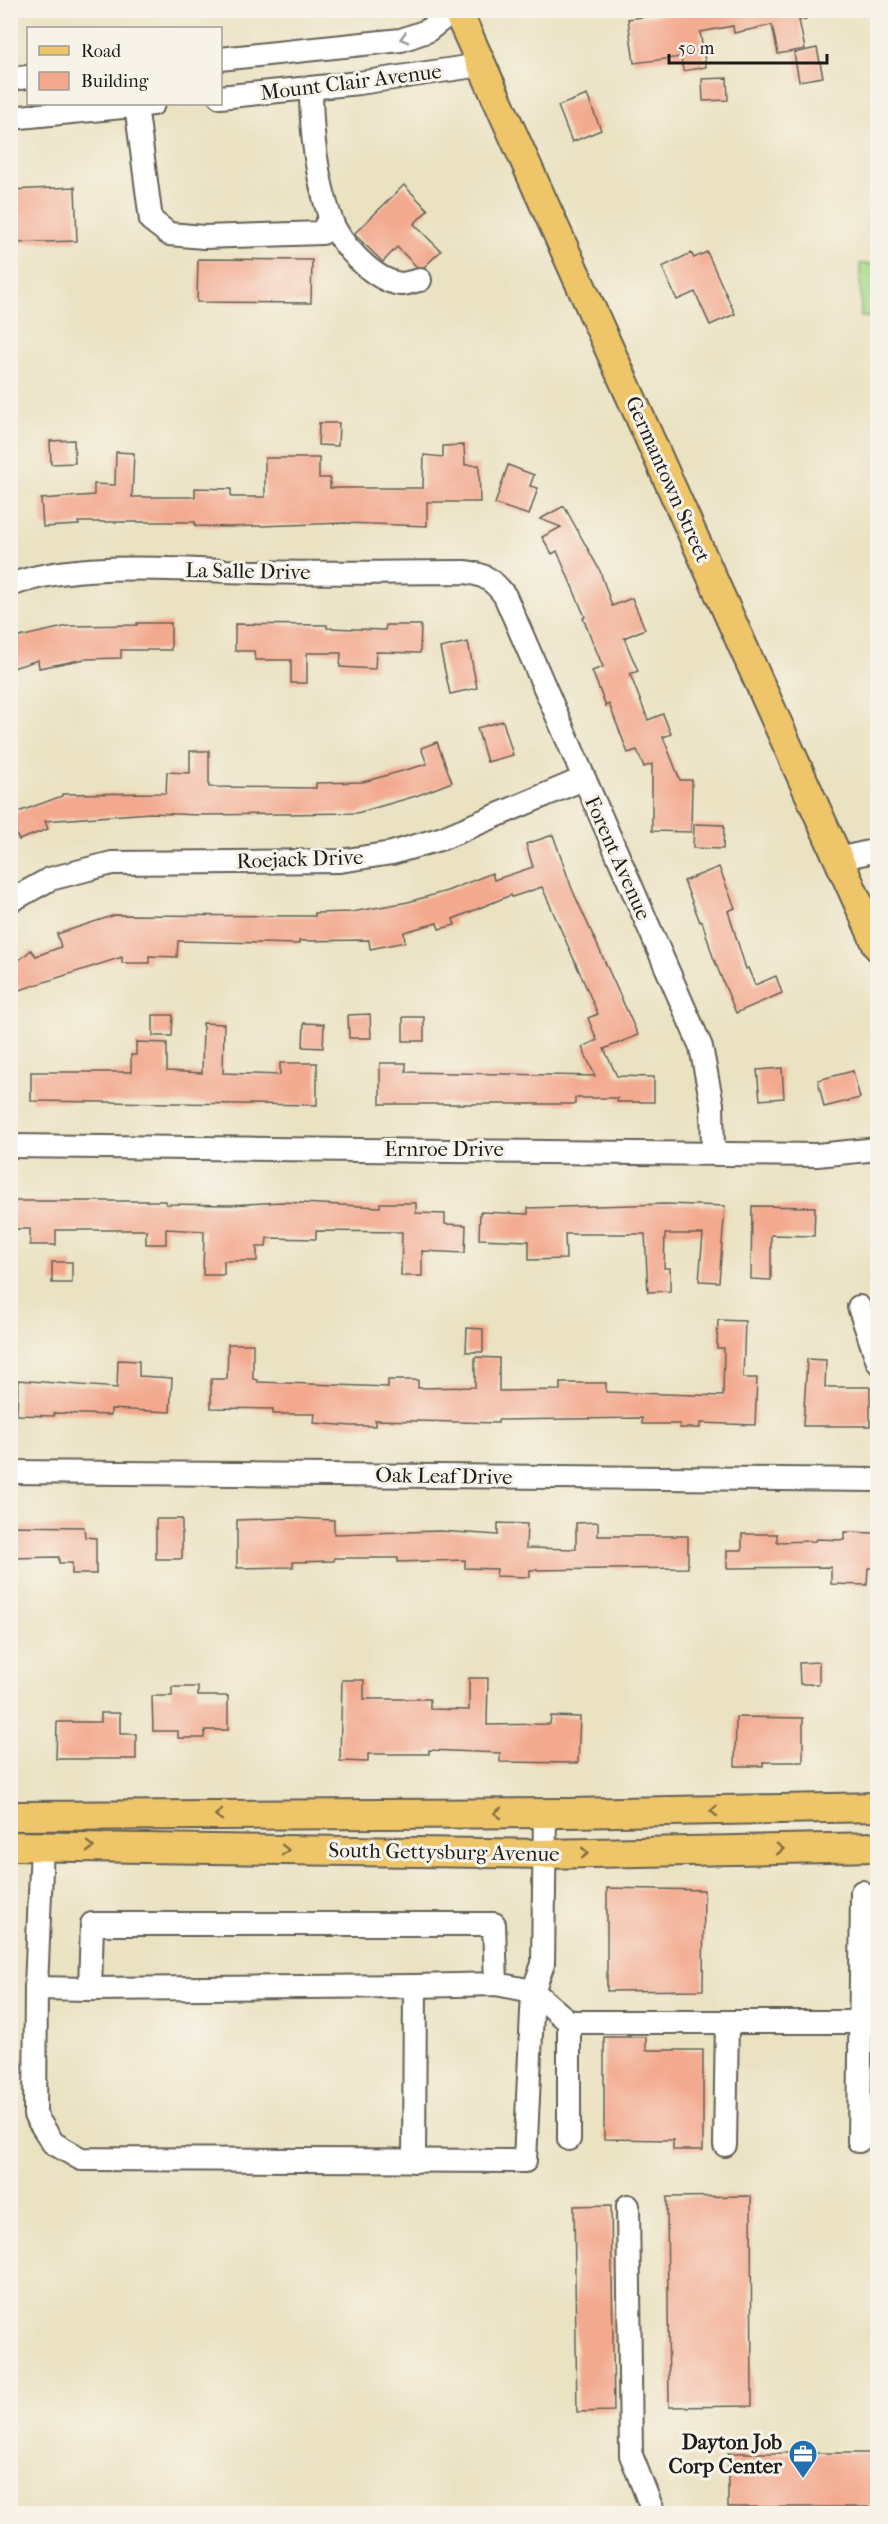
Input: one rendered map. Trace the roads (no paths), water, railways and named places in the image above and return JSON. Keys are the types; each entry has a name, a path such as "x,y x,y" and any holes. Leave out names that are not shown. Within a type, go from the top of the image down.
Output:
{"main road":[{"name":"Germantown Street","path":"456,10 876,939"},
{"name":"South Gettysburg Avenue","path":"10,1816 545,1813 878,1807"},
{"name":"South Gettysburg Avenue","path":"10,1846 545,1854 878,1847"}],"street":[{"name":"Mount Clair Avenue","path":"222,59 401,40 427,30 456,10"},
{"name":"Mount Clair Avenue","path":"222,97 311,88 481,65"},
{"path":"10,79 27,77"},
{"path":"311,88 311,126 320,186 335,234 368,269 400,284 420,280"},
{"path":"10,118 135,105"},
{"path":"145,105 151,220 169,234 204,237 322,232 330,217"},
{"name":"La Salle Drive","path":"10,585 60,574 124,569 282,573 465,572 487,576"},
{"name":"Forent Avenue","path":"487,576 506,596 700,1047 712,1104 713,1152"},
{"name":"Roejack Drive","path":"10,901 50,879 91,866 112,863 339,861 392,853 443,838 583,779"},
{"path":"838,859 878,850"},
{"name":"Ernroe Drive","path":"10,1146 713,1152 817,1155 878,1149"},
{"path":"859,1307 878,1362"},
{"name":"Oak Leaf Drive","path":"10,1472 878,1480"},
{"path":"42,1846 36,1988 35,2115 53,2143 81,2159 525,2161 533,1991 543,1964 545,1813"},
{"path":"859,2141 869,2022 862,1892"},
{"path":"90,1989 92,1924 494,1924 496,1984"},
{"path":"36,1988 496,1984 533,1991 569,2022 869,2022"},
{"path":"414,2161 415,1986"},
{"path":"569,2022 569,2139"},
{"path":"725,2145 727,2022"},
{"path":"628,2206 631,2455 654,2514"}],"place":[{"name":"Dayton Job Corp Center","path":"803,2480"}]}
